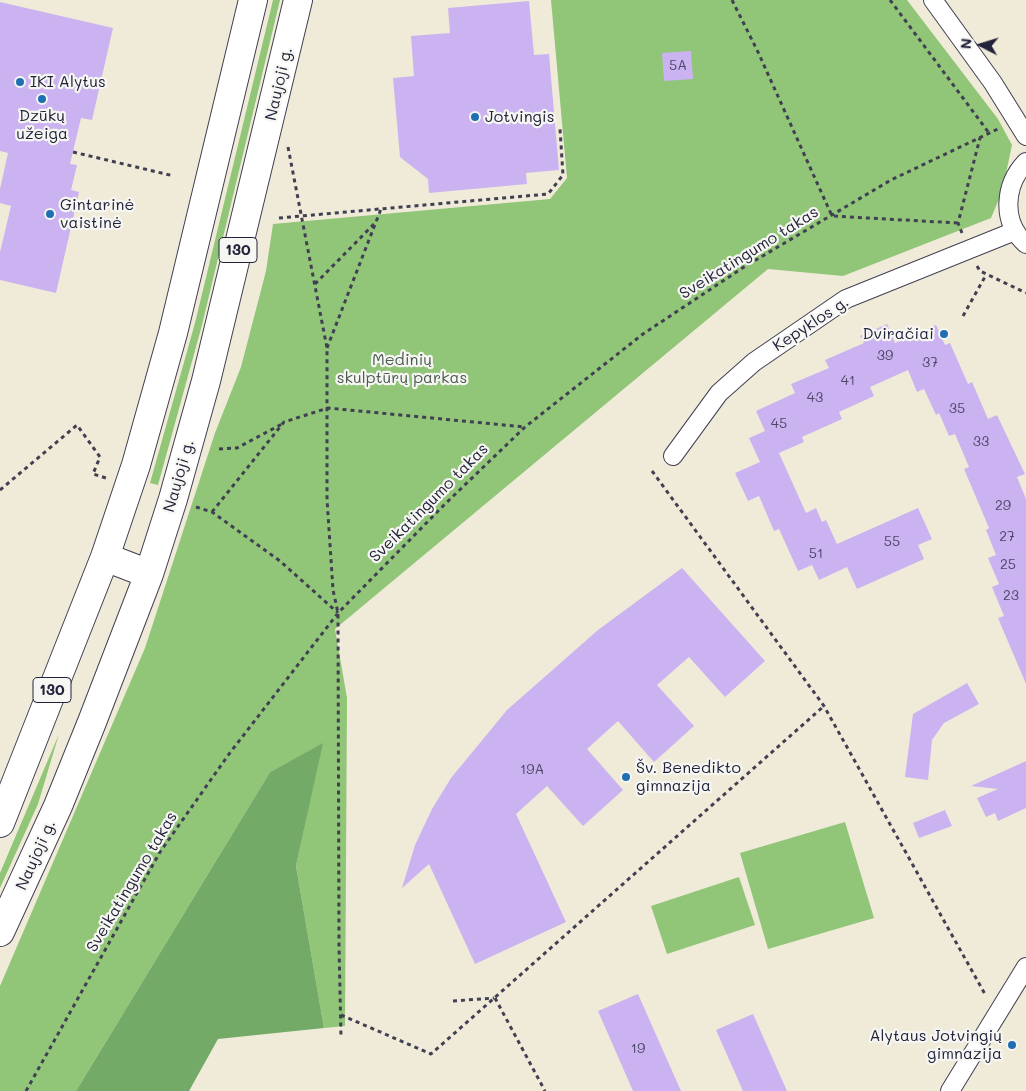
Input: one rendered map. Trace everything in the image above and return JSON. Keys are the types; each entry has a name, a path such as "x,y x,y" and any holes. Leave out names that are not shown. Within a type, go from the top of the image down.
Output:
{"main road":[{"name":"130","path":"0,823 105,557 156,401 253,0"},
{"name":"Naujoji g.","path":"0,932 58,806 148,574 173,499 206,381 298,0"},
{"path":"105,557 148,574"}],"street":[{"path":"933,0 1017,120 1026,136"},
{"path":"1020,238 1009,217 1008,203 1010,188 1016,175 1026,162"},
{"name":"Kepyklos g.","path":"672,456 719,393 747,368 846,299 1020,238"},
{"path":"950,1091 1026,967"}],"path":[{"path":"732,0 758,52 832,216 958,223 980,137"},
{"path":"890,0 989,134"},
{"name":"Sveikatingumo takas","path":"26,1091 160,852 229,754 338,613 444,505 525,427 644,334 744,267 891,180 1017,120"},
{"path":"279,218 548,194 563,175 560,129"},
{"path":"287,144 327,348 327,499 333,590 338,613 338,946 341,1037"},
{"path":"73,152 174,176"},
{"path":"327,348 381,209"},
{"path":"314,285 377,221"},
{"path":"980,272 1026,293"},
{"path":"963,316 986,274"},
{"path":"219,449 237,448 284,422 328,408 525,427"},
{"path":"212,512 284,422"},
{"path":"652,471 824,706 987,998 1000,1009"},
{"path":"341,1016 431,1054 824,706"},
{"path":"454,1001 495,998"},
{"path":"495,998 545,1091"}],"green space":[{"path":"273,0 280,0 202,325 158,485 150,483 195,323"},
{"name":"Medinių skulptūrų parkas","path":"551,0 907,0 998,119 1012,145 1002,192 991,218 843,276 768,269 335,629 347,698 345,1026 324,1028 296,866 322,744 270,772 76,1091 0,1091 0,986 145,648 215,433 241,367 266,271 273,224 550,199 567,178"},
{"path":"59,734 38,804 0,888 0,873"},
{"path":"323,743 296,866 324,1028 218,1039 189,1091 76,1091 270,772"},
{"path":"845,822 874,918 768,949 740,853"},
{"path":"739,877 755,925 667,954 651,906"}],"building":[{"name":"Jotvingis","path":"529,1 534,55 549,54 559,170 526,173 527,184 429,193 428,179 400,157 393,78 414,76 411,36 450,33 448,8"},
{"path":"0,2 113,28 92,120 81,118 70,164 77,165 71,190 79,192 56,293 0,280 0,252 11,206 0,203 0,189 8,153 0,151"},
{"path":"691,51 693,79 664,81 662,53"},
{"path":"887,324 895,343 936,325 945,345 950,343 968,384 972,382 988,419 997,415 1025,474 1017,477 1026,499 1026,684 998,618 1004,616 992,587 999,584 988,558 996,555 986,530 989,528 964,469 969,467 955,434 949,436 939,413 936,415 924,389 917,392 908,370 870,387 874,396 839,412 842,419 802,437 804,442 779,453 806,513 816,508 822,522 826,520 837,544 918,508 932,539 918,545 924,559 857,589 847,567 819,580 812,565 798,571 779,529 774,531 759,496 748,501 735,473 760,462 749,438 765,431 756,411 795,393 791,384 829,368 825,360 864,343 860,336"},
{"path":"682,568 765,661 725,697 689,657 657,685 694,726 654,762 618,721 587,749 623,790 583,826 547,786 516,814 566,922 475,964 429,864 402,888 415,845 432,809 451,778 507,710 598,630"},
{"path":"967,683 979,704 944,723 932,740 928,780 905,777 913,714"},
{"path":"1026,761 1026,808 998,821 995,813 986,817 977,798 998,789 971,786"},
{"path":"945,810 952,826 919,838 913,823"},
{"path":"638,994 681,1091 633,1091 598,1011"},
{"path":"753,1014 787,1091 743,1091 716,1030"}],"place":[{"name":"IKI Alytus","path":"20,82"},
{"name":"Dzūkų užeiga","path":"42,99"},
{"name":"Jotvingis","path":"475,117"},
{"name":"Gintarinė vaistinė","path":"50,214"},
{"name":"Dviračiai","path":"944,334"},
{"name":"Šv. Benedikto gimnazija","path":"626,777"},
{"name":"Alytaus Jotvingių gimnazija","path":"1012,1045"}]}
